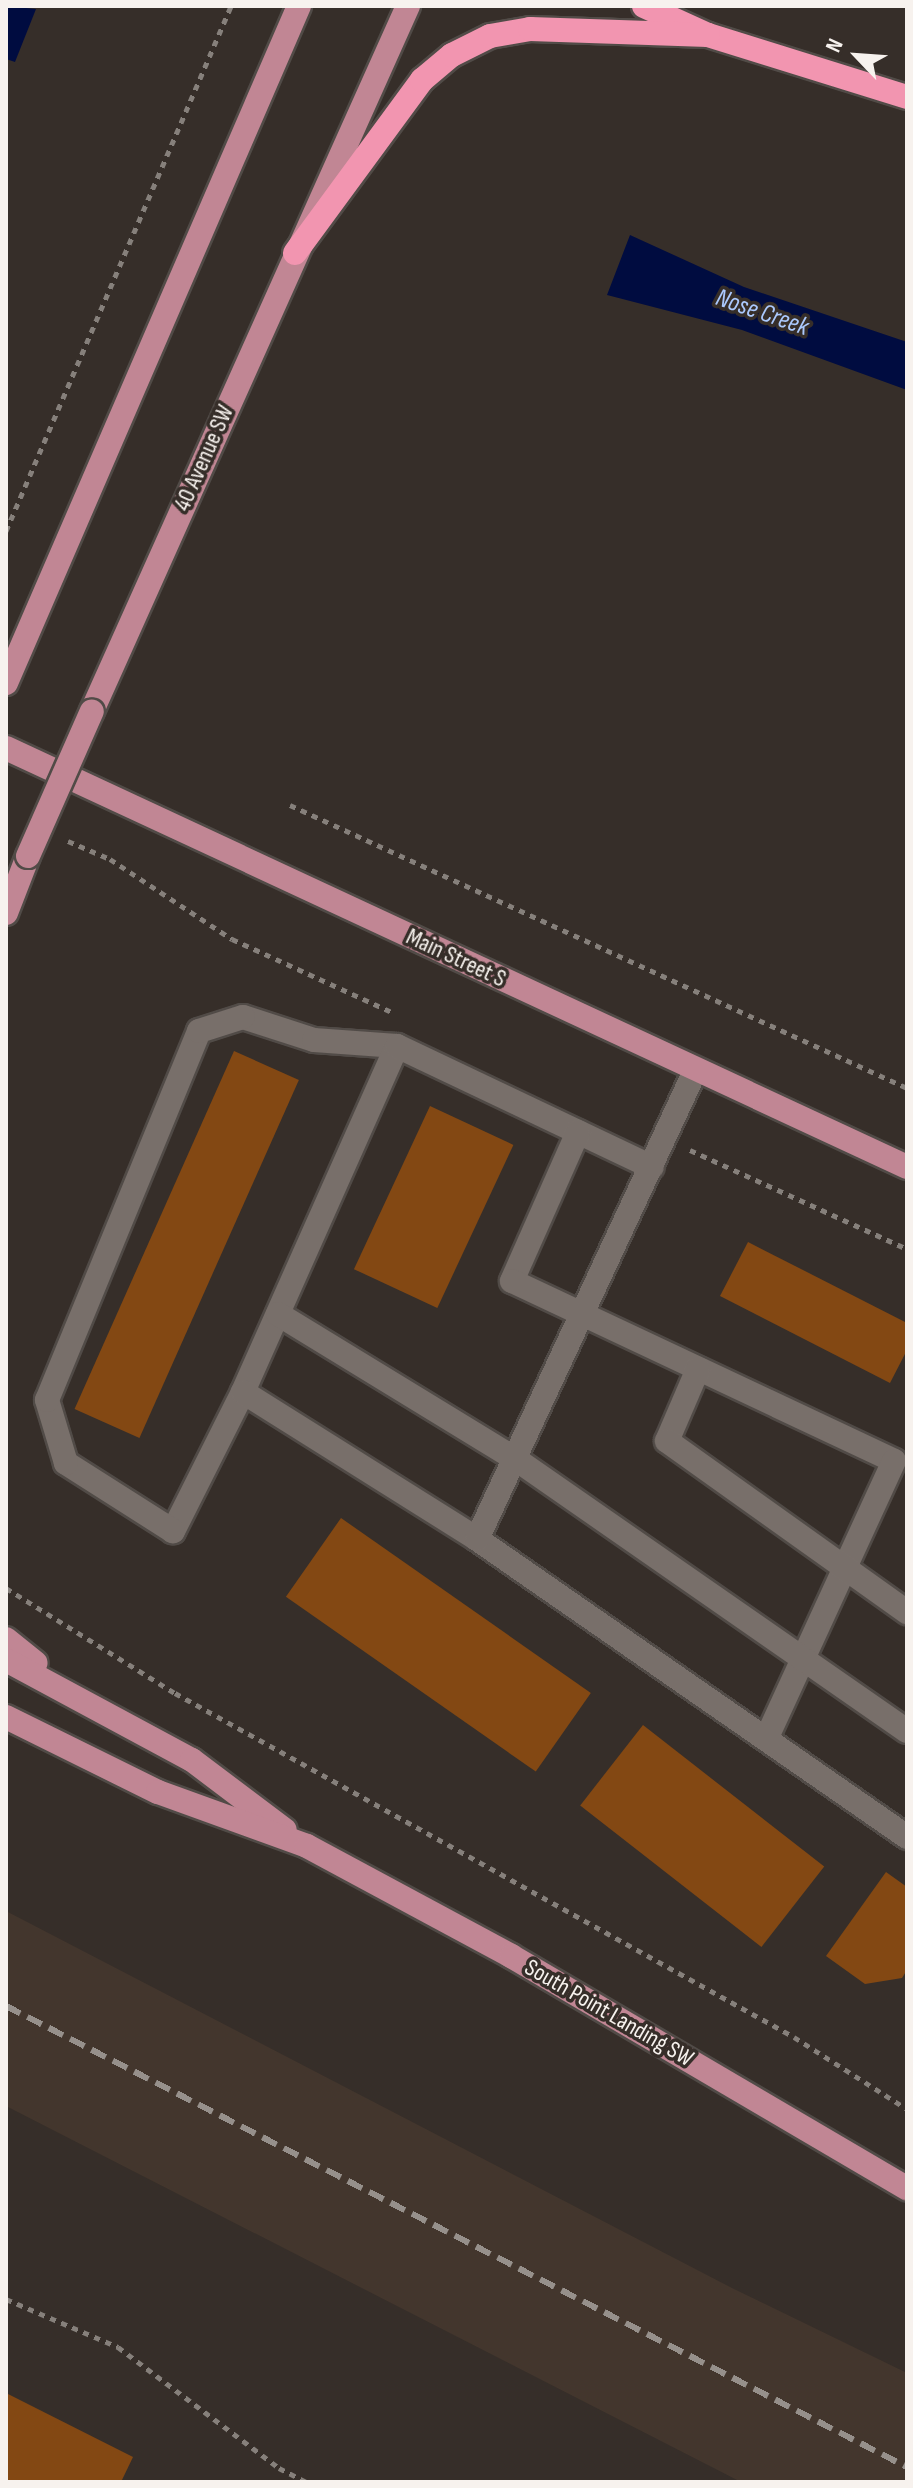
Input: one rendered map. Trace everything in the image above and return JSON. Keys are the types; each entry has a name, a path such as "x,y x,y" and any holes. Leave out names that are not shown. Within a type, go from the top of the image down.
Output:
{"highway":[{"path":"644,6 708,35 907,97"},
{"path":"295,253 422,80 452,55 490,36 530,29 708,35"}],"main road":[{"path":"8,679 299,6"},
{"name":"40 Avenue SW","path":"6,913 92,711 408,6"},
{"name":"Main Street S","path":"6,748 907,1167"},
{"path":"6,1639 75,1694"},
{"name":"South Point Landing SW","path":"6,1660 75,1694 192,1760 307,1846"},
{"name":"South Point Landing SW","path":"6,1717 158,1792 307,1846 511,1956 907,2188"}],"lane":[{"path":"397,1046 243,1392 173,1531 66,1463 47,1400 199,1031 243,1017 314,1040 397,1046 652,1167"},
{"path":"477,1539 585,1316 695,1071"},
{"path":"578,1132 512,1281 901,1464 846,1569 766,1739"},
{"path":"278,1314 517,1460 907,1731"},
{"path":"698,1369 667,1441 907,1612"},
{"path":"243,1392 477,1539 907,1837"}],"path":[{"path":"6,531 231,6"},
{"path":"290,805 907,1088"},
{"path":"58,836 110,859 232,939"},
{"path":"6,1588 163,1686 781,2029 907,2109"},
{"path":"6,2299 118,2347 279,2468 306,2482"}],"shaded area":[{"path":"6,1911 732,2288 907,2373 907,2482 741,2482 6,2106"}],"water":[{"path":"6,6 36,9 15,62 6,59"},
{"name":"Nose Creek","path":"630,235 744,287 907,342 907,390 742,330 607,295"}],"building":[{"path":"234,1051 299,1080 139,1438 75,1409"},
{"path":"430,1106 513,1145 437,1308 354,1269"},
{"path":"748,1242 907,1323 907,1350 890,1383 720,1296"},
{"path":"341,1518 591,1693 536,1772 286,1597"},
{"path":"643,1725 824,1867 761,1947 580,1805"},
{"path":"886,1872 907,1887 907,1970 902,1978 865,1984 826,1956"},
{"path":"6,2393 133,2457 121,2482 6,2482"}],"railway":[{"path":"6,2006 907,2467"}]}
